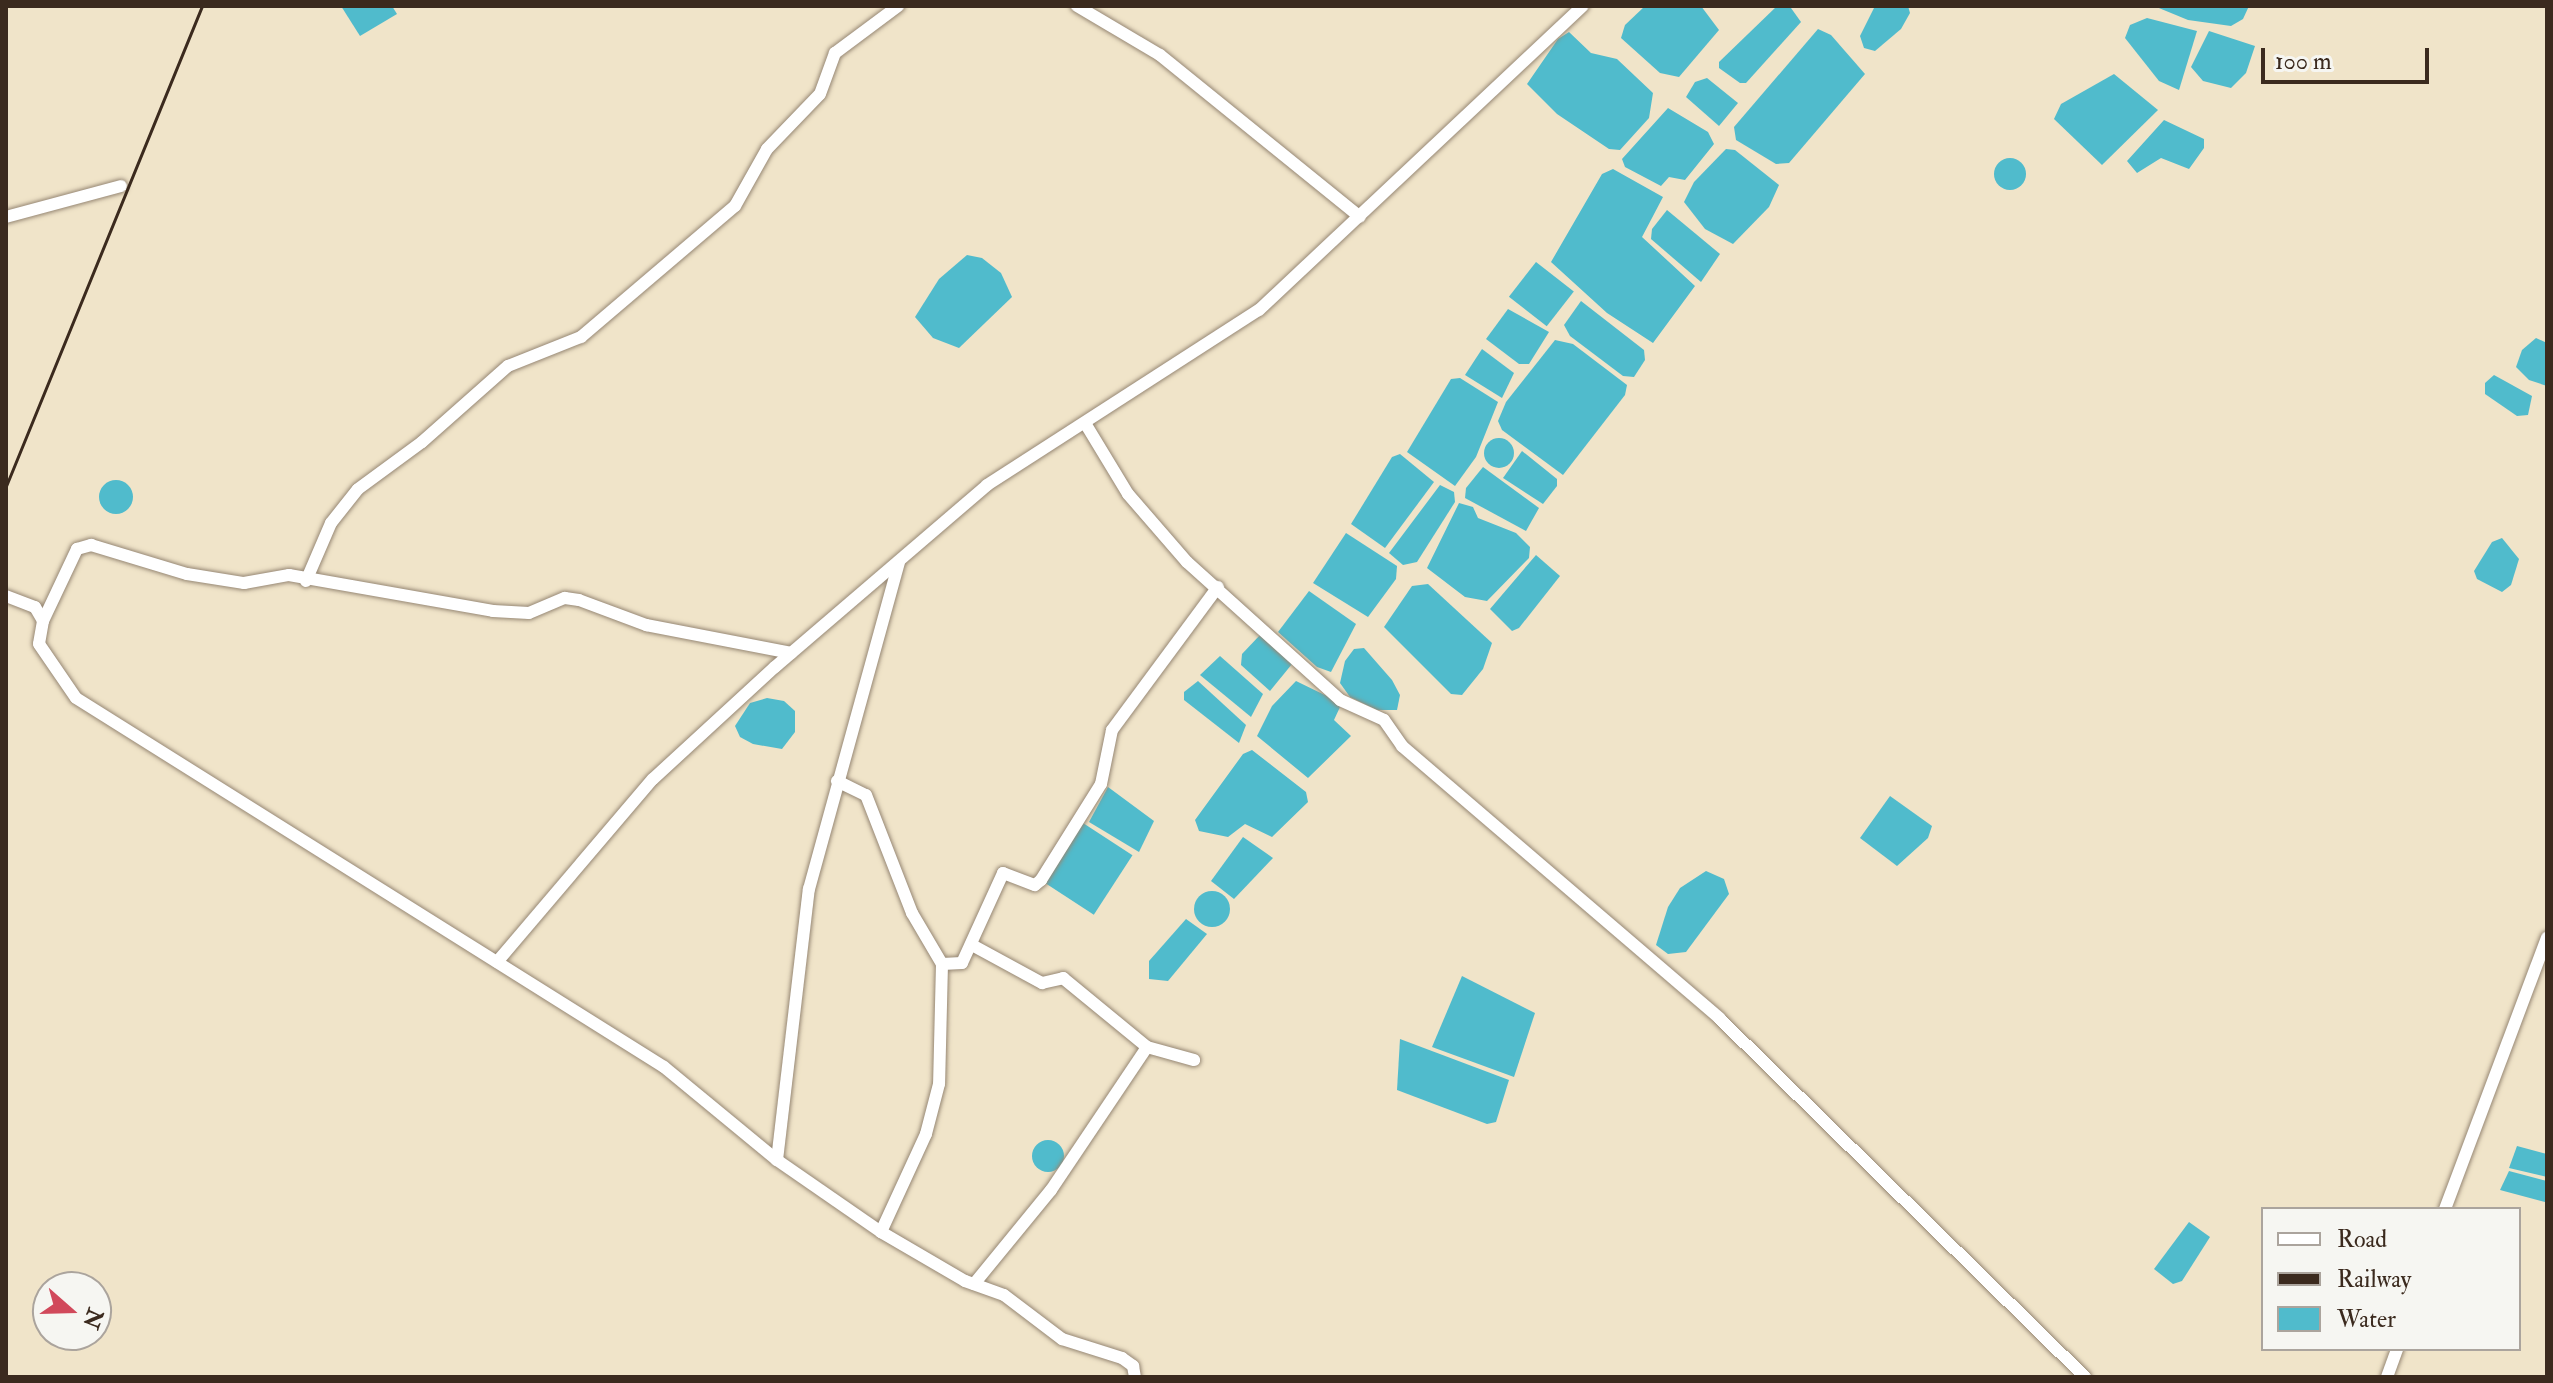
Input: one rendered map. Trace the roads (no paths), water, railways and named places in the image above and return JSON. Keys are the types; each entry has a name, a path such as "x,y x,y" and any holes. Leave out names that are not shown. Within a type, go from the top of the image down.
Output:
{"street":[{"path":"306,581 331,523 358,489 422,442 508,366 581,337 735,206 767,149 820,94 835,53 898,6"},
{"path":"1077,6 1160,55 1360,217"},
{"path":"497,962 653,779 791,653 987,485 1259,310 1583,6"},
{"path":"6,217 121,186"},
{"path":"1085,423 1128,494 1187,562 1340,700 1384,720 1402,746 1719,1018 2085,1377"},
{"path":"791,653 646,625 579,600 565,598 529,613 493,611 306,581 289,575 229,581 81,546 43,621 39,644 76,698 664,1067 777,1160 881,1232 974,1284 1004,1295 1062,1339 1122,1358 1133,1366 1135,1377"},
{"path":"777,1160 809,889 899,562"},
{"path":"942,964 962,963 1003,873 1035,885 1041,880 1101,784 1112,730 1218,587"},
{"path":"6,596 35,607 43,621"},
{"path":"837,781 866,795 912,913 942,964 939,1084 926,1134 881,1232"},
{"path":"2446,1207 2547,938"},
{"path":"972,945 1042,983 1063,978 1147,1047 1194,1060"},
{"path":"974,1284 1051,1190 1147,1047"},
{"path":"2387,1377 2396,1351"}],"water":[{"path":"341,6 392,6 397,14 360,36"},
{"path":"1645,6 1701,6 1719,30 1679,77 1660,73 1621,38 1625,25"},
{"path":"1777,6 1791,8 1801,22 1746,83 1740,83 1719,68 1719,62"},
{"path":"1875,6 1908,6 1910,13 1901,29 1875,51 1864,48 1860,36"},
{"path":"2154,6 2249,6 2243,19 2231,26 2188,20"},
{"path":"2147,18 2197,31 2179,90 2159,81 2125,38 2130,25"},
{"path":"1818,29 1831,35 1865,74 1789,163 1776,164 1736,140 1734,127"},
{"path":"2209,31 2255,46 2246,73 2231,88 2203,81 2191,67"},
{"path":"1569,32 1591,53 1617,59 1653,93 1649,118 1620,150 1609,149 1557,114 1527,84 1558,39"},
{"path":"2114,74 2158,110 2102,165 2054,119 2061,104"},
{"path":"1707,78 1738,103 1719,126 1686,97 1695,82"},
{"path":"1668,108 1708,132 1714,144 1685,180 1669,177 1661,186 1625,167 1622,159"},
{"path":"2164,120 2204,139 2204,148 2189,169 2161,158 2137,173 2127,161"},
{"path":"1726,149 1735,150 1779,185 1769,207 1733,244 1705,229 1684,202 1694,182"},
{"path":"2010,158 2021,163 2026,174 2021,185 2010,190 1999,185 1994,174 1999,163"},
{"path":"1613,169 1663,197 1642,237 1695,286 1653,343 1607,313 1551,262 1602,174"},
{"path":"1667,210 1720,254 1701,282 1651,239 1652,229"},
{"path":"967,255 982,258 1001,273 1012,297 959,348 933,338 915,317 939,279"},
{"path":"1536,262 1574,292 1547,326 1509,297"},
{"path":"1581,301 1644,350 1645,360 1634,377 1623,376 1570,336 1564,325"},
{"path":"1508,309 1549,332 1529,364 1519,364 1486,339"},
{"path":"2536,338 2547,343 2547,386 2529,380 2516,367 2522,350"},
{"path":"1555,340 1573,344 1627,385 1625,395 1563,475 1502,430 1498,421 1506,402"},
{"path":"1482,349 1514,373 1502,398 1465,375"},
{"path":"2494,375 2532,396 2528,415 2517,416 2485,394 2485,383"},
{"path":"1460,378 1498,402 1476,457 1455,486 1407,452 1451,379"},
{"path":"1499,438 1510,442 1514,453 1510,464 1499,468 1488,464 1484,453 1488,442"},
{"path":"1522,451 1557,479 1557,486 1543,504 1503,478"},
{"path":"1400,454 1434,482 1385,548 1351,524 1392,457"},
{"path":"1483,467 1539,508 1526,531 1465,498 1466,488"},
{"path":"116,480 128,485 133,497 128,509 116,514 104,509 99,497 104,485"},
{"path":"1440,485 1454,492 1455,502 1417,562 1403,565 1389,553"},
{"path":"1459,503 1473,507 1478,518 1516,533 1530,547 1529,558 1487,601 1465,597 1427,568"},
{"path":"1346,533 1397,566 1396,579 1368,617 1313,583"},
{"path":"2502,538 2519,559 2511,585 2502,592 2477,579 2474,571 2492,542"},
{"path":"1536,555 1560,576 1519,628 1512,631 1490,609"},
{"path":"1428,584 1492,643 1483,669 1462,695 1451,694 1384,627 1412,586"},
{"path":"1309,591 1356,624 1331,672 1317,667 1278,632"},
{"path":"1260,635 1292,664 1270,691 1241,665 1242,654"},
{"path":"1364,648 1392,680 1400,695 1397,710 1377,710 1350,697 1340,683 1345,661 1354,649"},
{"path":"1220,656 1263,694 1251,717 1200,675"},
{"path":"1198,681 1246,725 1239,743 1184,700 1184,692"},
{"path":"1296,681 1333,699 1340,707 1334,720 1351,736 1308,778 1257,736 1272,706"},
{"path":"767,698 784,701 795,711 795,732 782,749 753,744 740,737 735,726 750,703"},
{"path":"1252,750 1306,792 1308,802 1272,837 1245,824 1228,837 1199,831 1195,820 1243,754"},
{"path":"1108,787 1154,821 1139,852 1089,822"},
{"path":"1890,796 1932,826 1928,838 1897,866 1860,838"},
{"path":"1083,823 1132,855 1094,915 1044,883"},
{"path":"1243,837 1273,858 1234,899 1211,881"},
{"path":"1706,871 1724,879 1729,894 1686,952 1668,954 1656,945 1668,907 1680,888"},
{"path":"1212,891 1225,896 1230,909 1225,922 1212,927 1199,922 1194,909 1199,896"},
{"path":"1186,919 1207,934 1168,981 1149,979 1149,961"},
{"path":"1462,976 1535,1013 1514,1077 1432,1047"},
{"path":"1400,1039 1509,1080 1496,1122 1487,1124 1397,1090"},
{"path":"1048,1140 1059,1145 1064,1156 1059,1167 1048,1172 1037,1167 1032,1156 1037,1145"},
{"path":"2517,1146 2547,1154 2547,1177 2509,1168"},
{"path":"2509,1171 2547,1181 2545,1202 2500,1190"},
{"path":"2189,1222 2210,1237 2182,1281 2173,1284 2154,1269"}],"railway":[{"path":"6,486 202,6"}]}
